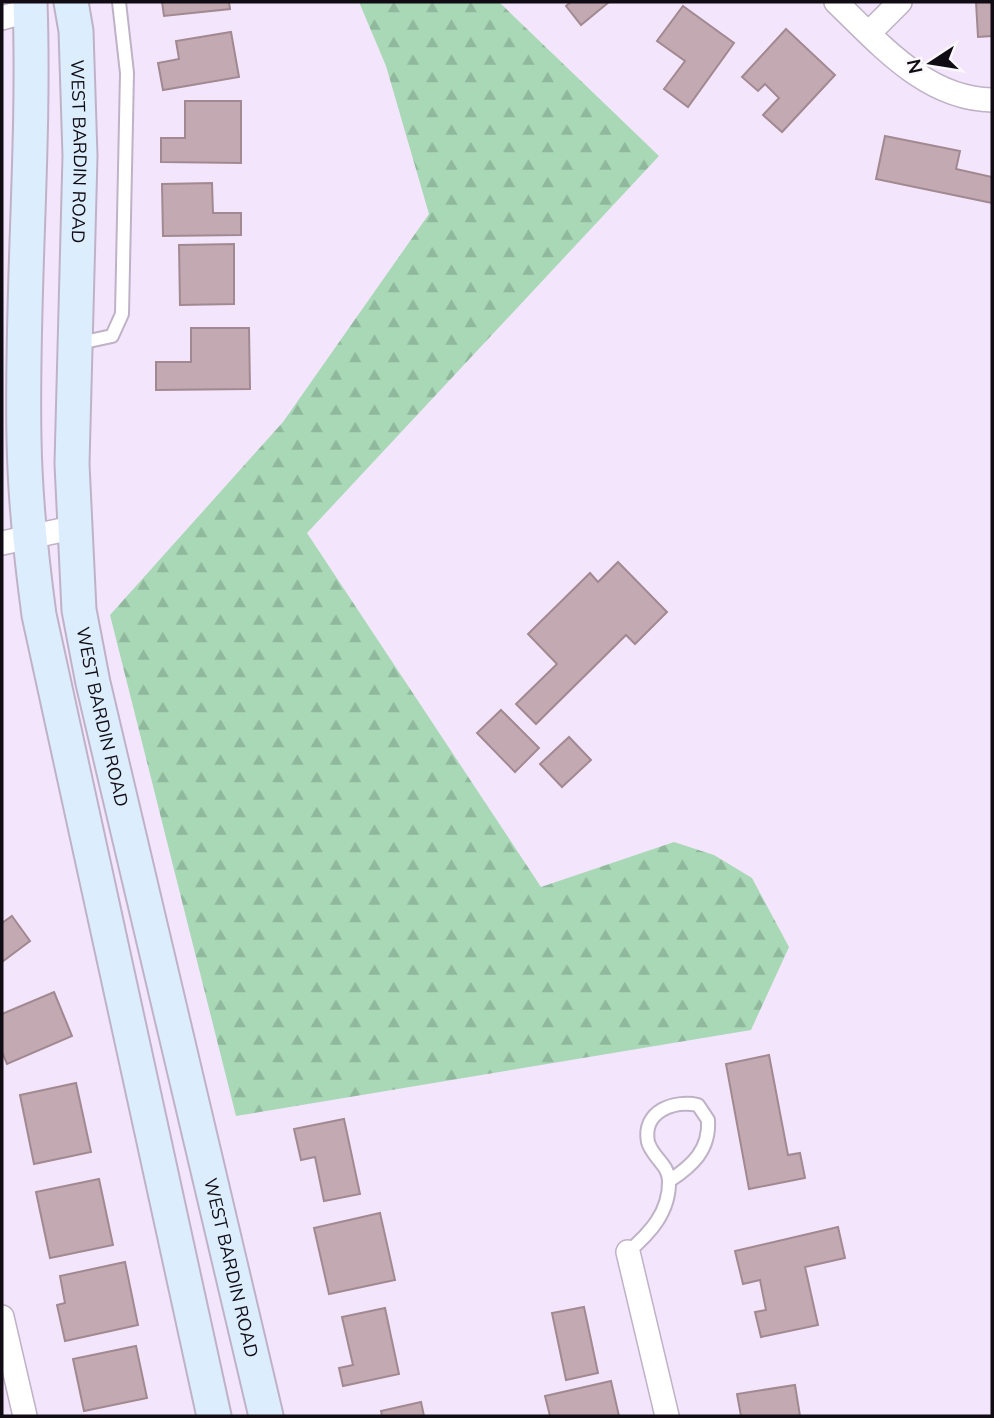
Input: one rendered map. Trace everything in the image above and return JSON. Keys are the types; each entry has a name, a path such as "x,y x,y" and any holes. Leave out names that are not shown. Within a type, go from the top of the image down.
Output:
{"main road":[{"name":"WEST BARDIN ROAD","path":"71,2 76,31 80,156 72,464 79,610 93,683 266,1416"},
{"path":"20,10 32,66 24,438 15,541 39,615 214,1416"},
{"path":"172,1222 218,1210"}],"street":[{"path":"836,2 913,73 946,91 992,100"},
{"path":"869,33 900,2"},
{"path":"15,541 76,527"},
{"path":"628,1252 667,1416"},
{"path":"2,1317 25,1416"}],"lane":[{"path":"75,345 112,336 122,314 127,73 118,2"},
{"path":"628,1252 656,1228 669,1181 666,1169 654,1156 648,1141 649,1125 656,1112 664,1107 689,1103 698,1105 708,1120 704,1148 698,1160 669,1181"}],"green space":[{"path":"359,2 499,2 659,156 307,533 541,887 674,842 714,855 752,878 789,947 751,1030 236,1116 110,615 283,422 429,214 386,66"}],"building":[{"path":"162,2 229,2 230,9 164,16"},
{"path":"571,2 609,2 581,25 566,6"},
{"path":"976,2 992,2 992,36 978,37"},
{"path":"683,6 734,43 688,107 664,89 685,61 657,41"},
{"path":"786,29 835,75 782,132 763,115 779,98 765,84 758,91 742,77"},
{"path":"231,32 239,77 163,90 158,63 179,59 176,41"},
{"path":"185,101 241,101 241,163 161,162 161,138 185,138"},
{"path":"885,136 960,151 956,169 992,177 992,203 876,179"},
{"path":"212,183 213,213 241,213 241,235 163,236 162,184"},
{"path":"234,244 234,304 180,305 179,245"},
{"path":"191,328 249,328 250,389 156,390 156,362 191,362"},
{"path":"618,562 667,612 635,644 626,635 536,724 516,704 557,664 528,634 590,573 598,582"},
{"path":"501,710 539,748 515,772 477,733"},
{"path":"569,737 591,760 562,787 540,764"},
{"path":"12,916 30,941 2,962 2,923"},
{"path":"54,992 72,1036 7,1064 2,1052 2,1014"},
{"path":"769,1055 788,1155 800,1153 805,1178 749,1189 726,1064"},
{"path":"76,1083 91,1152 34,1164 20,1095"},
{"path":"344,1119 360,1194 324,1201 315,1157 301,1160 294,1129"},
{"path":"99,1179 113,1245 50,1258 36,1192"},
{"path":"380,1213 395,1280 329,1294 314,1228"},
{"path":"838,1227 845,1258 805,1267 818,1325 761,1337 755,1312 766,1310 760,1280 743,1284 735,1251"},
{"path":"125,1262 138,1325 65,1341 57,1305 65,1303 60,1276"},
{"path":"584,1307 598,1373 566,1380 552,1313"},
{"path":"385,1308 399,1374 343,1386 339,1368 353,1365 342,1317"},
{"path":"136,1346 147,1398 84,1411 73,1359"},
{"path":"611,1381 619,1416 550,1416 545,1396"},
{"path":"795,1385 800,1416 741,1416 737,1394"},
{"path":"421,1402 424,1416 382,1416 381,1411"}]}
